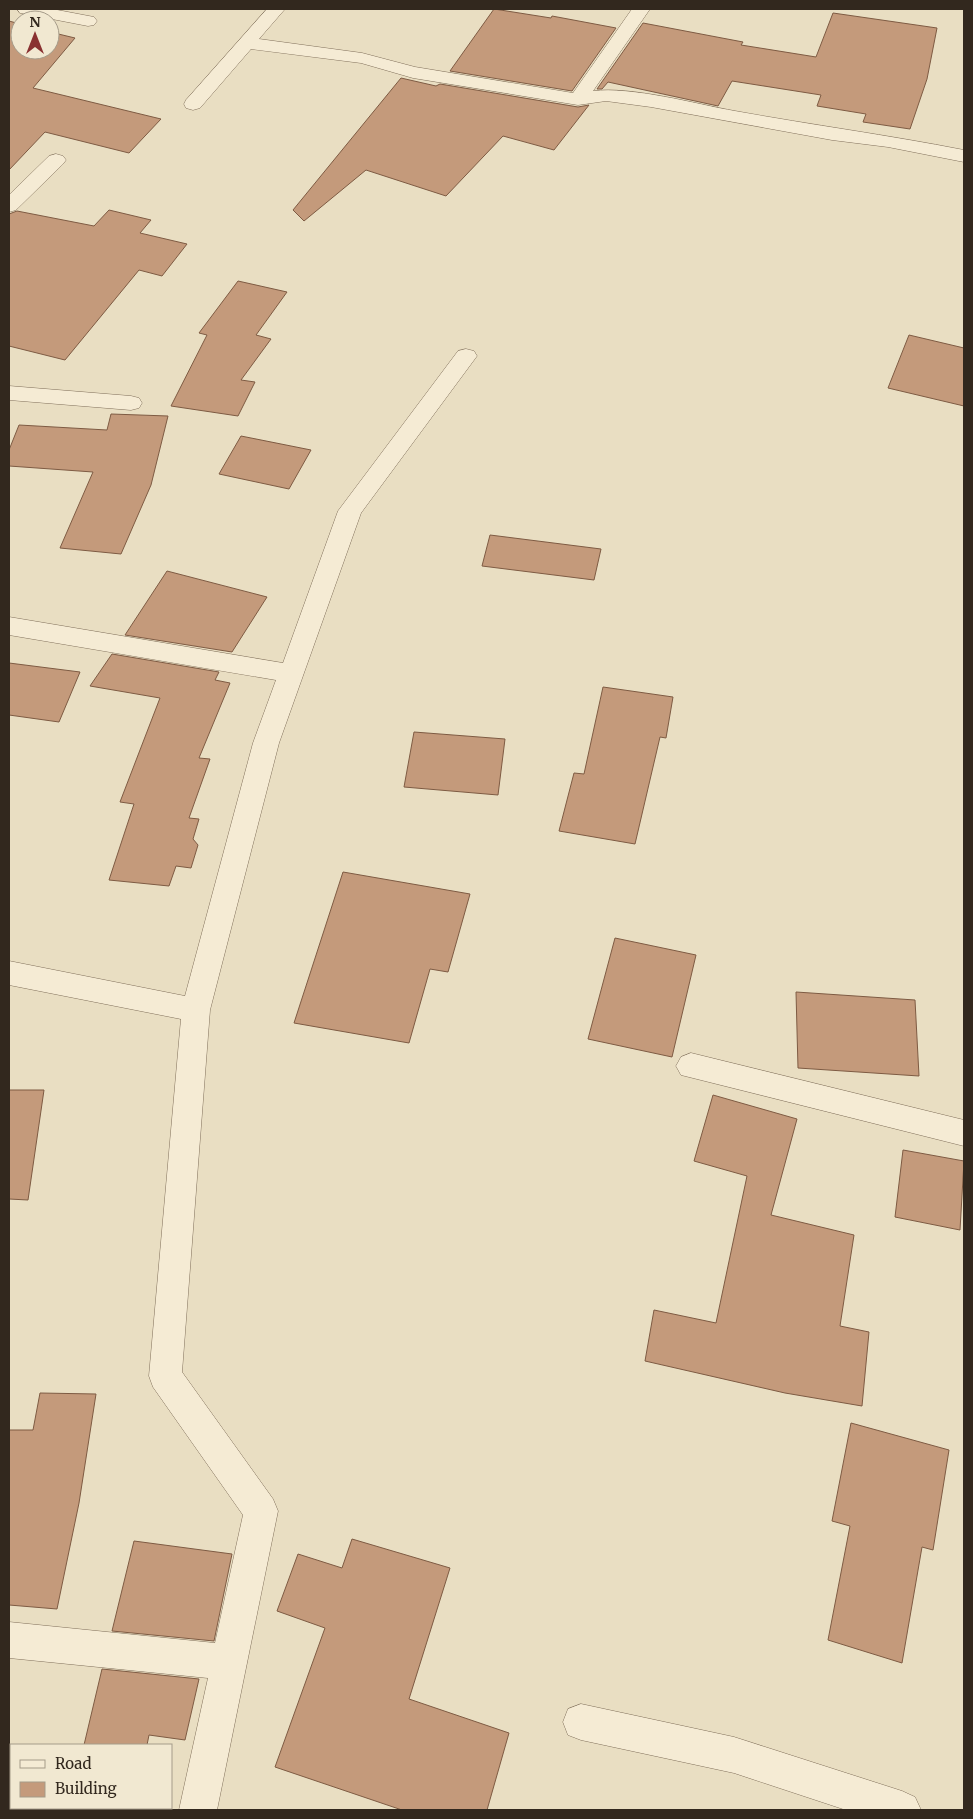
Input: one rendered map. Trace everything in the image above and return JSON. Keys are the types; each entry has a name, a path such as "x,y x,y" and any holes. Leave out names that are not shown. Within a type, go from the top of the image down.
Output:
{"street":[{"path":"26,9 88,21"},
{"path":"193,104 276,9"},
{"path":"578,99 641,9"},
{"path":"247,43 362,58 413,72 578,99 606,96 651,101 822,132 888,141 964,156"},
{"path":"9,206 56,160"},
{"path":"198,1810 261,1511 165,1376 196,1010 266,743 350,511 466,356"},
{"path":"9,394 131,403"},
{"path":"9,626 290,673"},
{"path":"9,973 196,1010"},
{"path":"690,1066 964,1133"},
{"path":"9,1640 229,1662"},
{"path":"581,1722 734,1755 902,1810"}],"building":[{"path":"494,9 551,18 552,16 616,28 572,91 450,71"},
{"path":"833,13 937,28 927,79 910,129 863,122 866,114 817,106 821,95 732,81 718,106 608,82 602,89 597,89 643,23 743,42 741,45 816,57"},
{"path":"9,21 10,60 57,60 33,88 161,119 129,153 45,132 9,170"},
{"path":"60,34 75,38 60,56"},
{"path":"401,78 436,86 440,84 578,107 589,105 554,150 503,136 446,196 366,170 304,221 293,210"},
{"path":"109,210 151,220 140,233 187,244 162,276 139,270 65,360 9,346 9,214 17,211 94,226"},
{"path":"238,281 287,292 256,335 271,339 241,380 255,382 238,416 171,406 207,335 199,333"},
{"path":"909,335 964,348 964,406 888,388"},
{"path":"111,414 168,416 151,485 121,554 60,548 93,472 9,466 9,450 19,425 107,430"},
{"path":"241,436 311,450 289,489 219,474"},
{"path":"490,535 601,549 594,580 482,566"},
{"path":"167,571 267,597 232,652 125,635"},
{"path":"112,654 219,672 215,680 230,683 199,758 210,759 189,818 199,819 193,839 198,845 191,868 176,866 169,886 109,880 134,804 120,802 160,698 90,686"},
{"path":"9,663 80,672 59,722 9,715"},
{"path":"603,687 673,697 666,738 660,737 635,844 559,831 574,773 584,774"},
{"path":"414,732 505,739 498,795 404,787"},
{"path":"343,872 470,894 448,972 430,969 409,1043 294,1023"},
{"path":"615,938 696,955 672,1057 588,1039"},
{"path":"796,992 915,1000 919,1076 798,1068"},
{"path":"9,1090 44,1090 28,1200 9,1199"},
{"path":"713,1095 797,1119 771,1215 854,1235 840,1326 869,1332 862,1406 785,1393 645,1361 654,1310 716,1323 747,1176 694,1161"},
{"path":"903,1150 964,1161 960,1230 895,1217"},
{"path":"40,1393 96,1394 79,1503 57,1609 9,1605 9,1430 33,1430"},
{"path":"851,1423 949,1450 933,1550 922,1547 902,1663 828,1640 850,1526 832,1521"},
{"path":"352,1539 450,1568 409,1699 509,1733 487,1810 402,1810 275,1767 325,1628 277,1611 298,1554 342,1568"},
{"path":"134,1541 232,1554 214,1641 112,1631"},
{"path":"102,1669 199,1679 185,1740 149,1735 147,1744 84,1744"}]}
